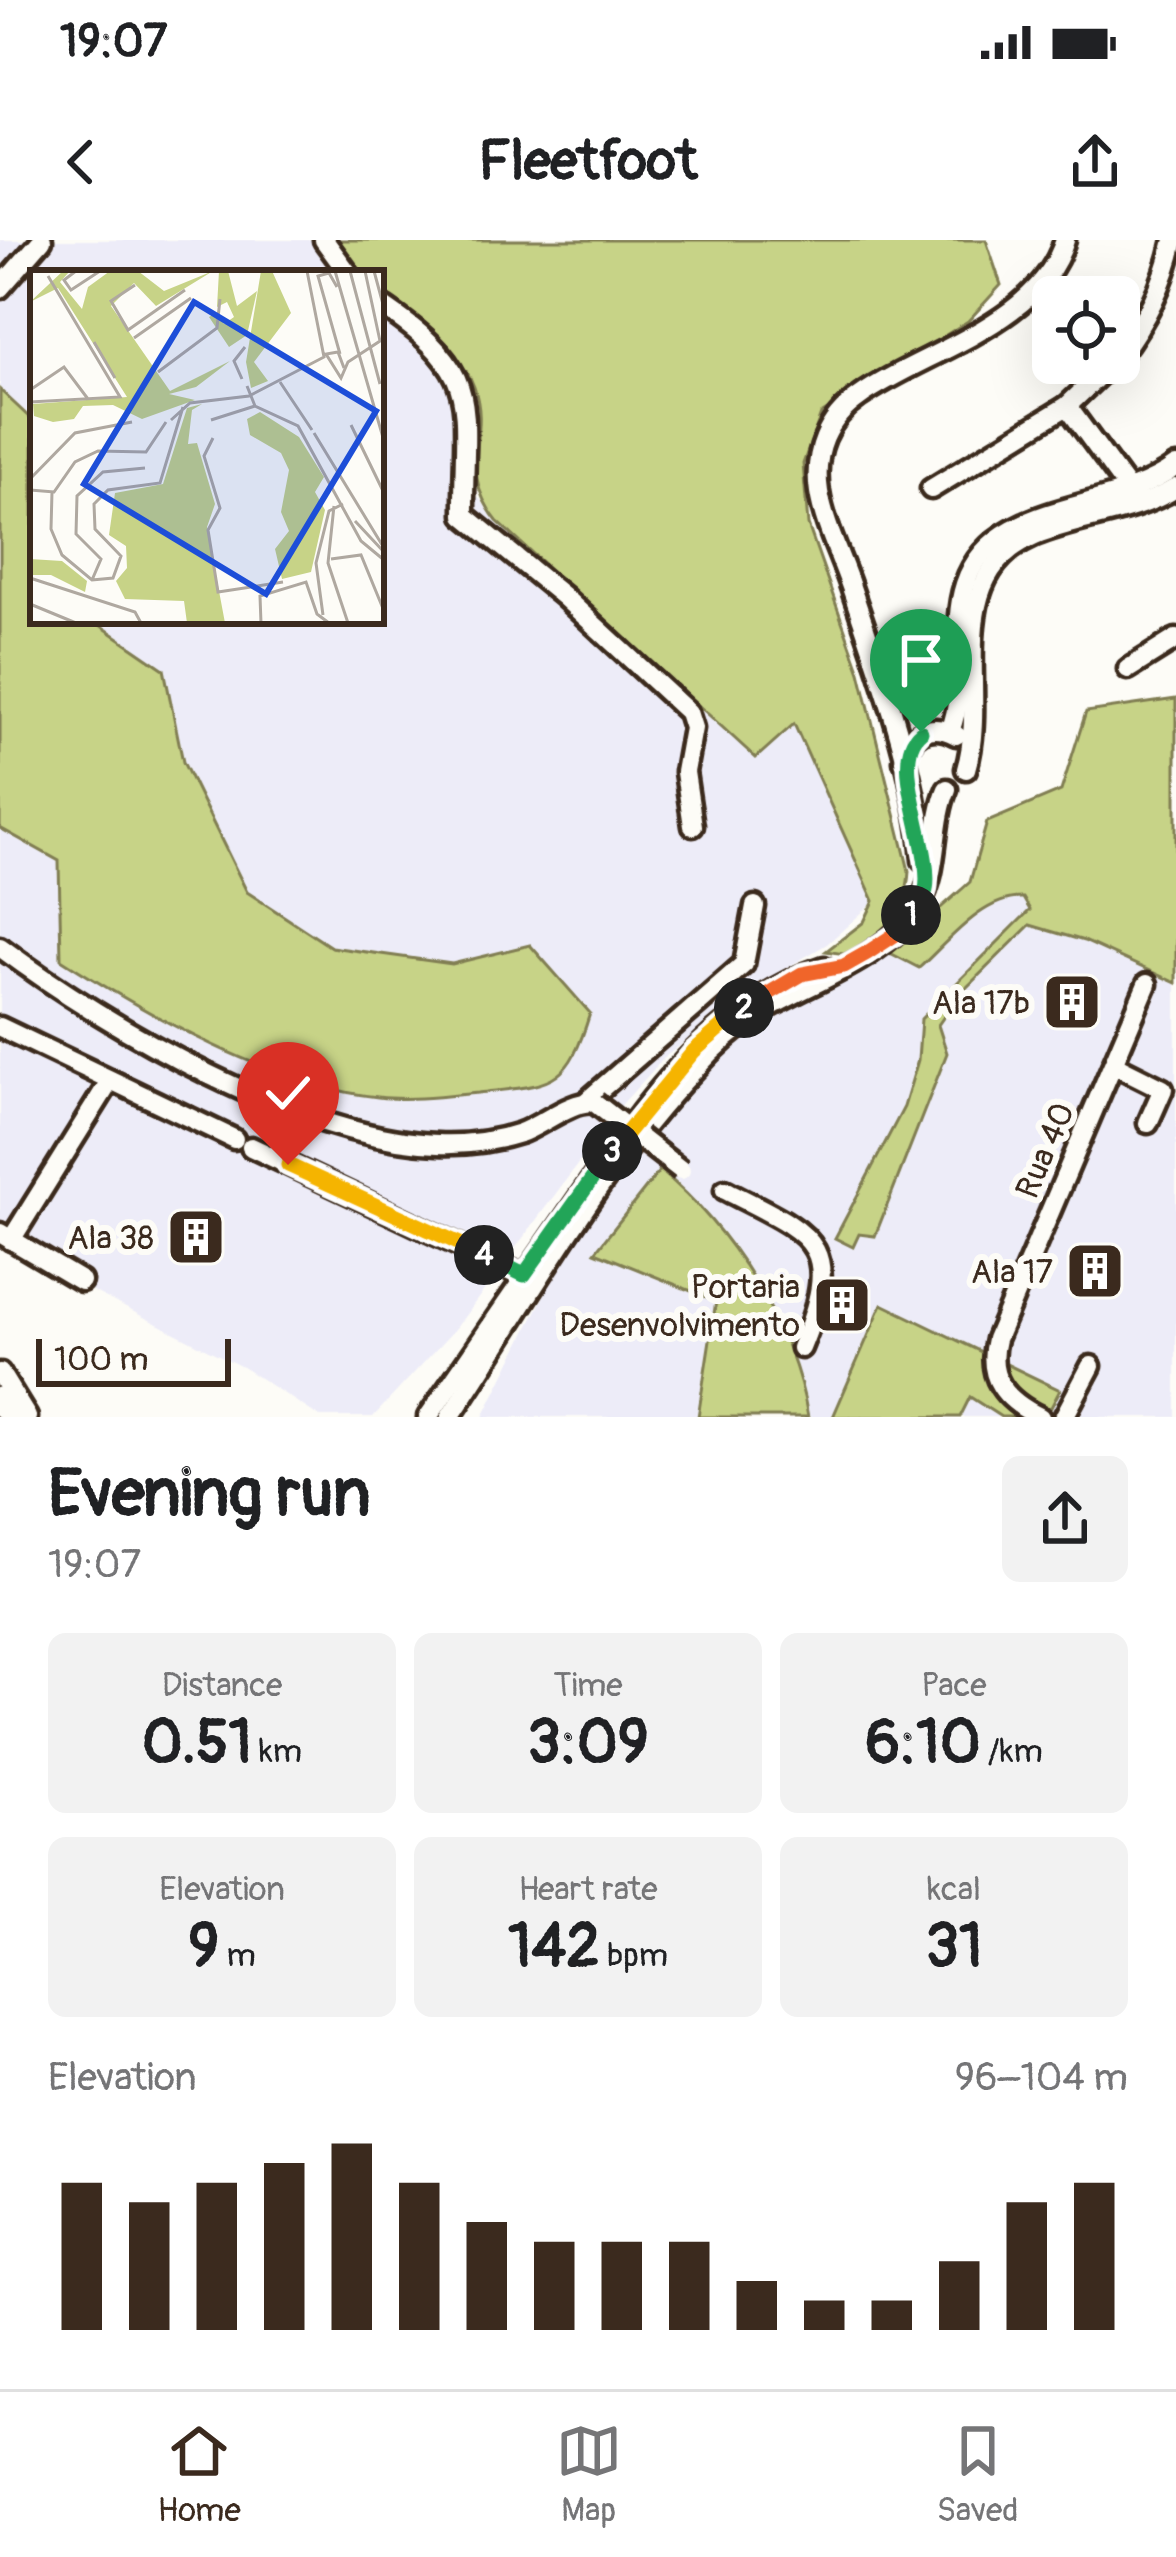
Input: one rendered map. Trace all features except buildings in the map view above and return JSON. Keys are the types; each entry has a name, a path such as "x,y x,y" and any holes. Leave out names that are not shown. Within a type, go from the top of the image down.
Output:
{"highway":[{"path":"0,1401 23,1417"}],"street":[{"path":"0,288 42,240"},
{"path":"324,240 346,270"},
{"path":"926,889 907,769 819,492 826,430 838,412 871,388 1003,316 1043,279 1065,240"},
{"path":"1140,327 1166,275 1174,240"},
{"path":"384,307 422,333 459,375 464,515 563,596 688,712 693,728 685,772 693,826"},
{"path":"932,489 1067,406 1090,384"},
{"path":"1067,406 1137,500"},
{"path":"950,731 960,699 964,585 986,547 1031,519 1137,500 1176,466"},
{"path":"450,1417 531,1279 644,1108 694,1051 745,1008 840,967 896,934 926,889 936,815 947,789 966,769 977,723 974,612 989,567 1018,542 1176,488"},
{"path":"1128,669 1176,639"},
{"path":"879,671 899,715 921,732 950,731 965,747 966,769"},
{"path":"921,732 908,745 907,769 926,789 947,789"},
{"path":"0,947 121,1025 327,1124 424,1142 485,1141 535,1127 591,1102 739,970 747,957 755,906"},
{"name":"Rua 40","path":"1040,1417 1011,1400 996,1382 991,1361 996,1339 1147,984"},
{"path":"0,1028 531,1279"},
{"path":"1114,1065 1163,1089 1148,1123"},
{"path":"81,1281 6,1236 110,1081"},
{"path":"591,1102 681,1170"},
{"path":"724,1190 787,1222 818,1252 823,1296 801,1348"},
{"path":"428,1417 531,1279"},
{"path":"1064,1417 1091,1366"},
{"path":"0,1373 23,1417"}],"shaded area":[{"path":"0,240 336,240 357,270 30,270 30,624 384,624 384,297 454,355 474,386 476,494 497,521 755,758 794,723 875,901 827,944 764,981 665,1057 623,1103 456,1328 373,1417 320,1417 244,1368 0,1244"},
{"path":"1176,776 1176,1417 483,1417 569,1246 644,1133 738,1037 870,963"}],"green space":[{"path":"336,240 986,240 1001,285 968,321 821,414 803,464 808,525 860,672 909,871 898,912 881,932 844,954 826,951 864,922 874,901 794,724 756,758 497,521 478,485 478,405 467,373 447,347 384,297 384,270 357,270"},
{"path":"0,390 30,418 30,624 98,624 164,669 183,762 247,892 331,947 452,964 530,945 590,1013 582,1038 564,1069 553,1078 503,1090 390,1098 295,1078 172,1025 61,959 59,861 0,828"},
{"path":"1176,699 1176,983 1084,941 1030,925 959,995 938,1025 947,1053 875,1236 859,1234 853,1247 835,1238 904,1107 918,1060 921,1019 1030,910 1023,898 994,905 966,923 919,968 890,953 970,882 987,822 1061,791 1086,712"},
{"path":"660,1170 711,1220 755,1281 788,1348 808,1417 698,1417 716,1301 595,1252"},
{"path":"882,1304 1060,1390 1046,1417 1001,1417 970,1397 960,1417 833,1417"}],"place":[{"name":"Ala 17b","path":"1072,1002"},
{"name":"Ala 38","path":"196,1237"},
{"name":"Ala 17","path":"1095,1271"},
{"name":"Portaria Desenvolvimento","path":"842,1305"}],"route":[{"path":"288,1165 524,1275 644,1108 713,1032 788,981 828,966 844,966 906,924 926,889 920,818 904,761 908,745 921,732"}]}
